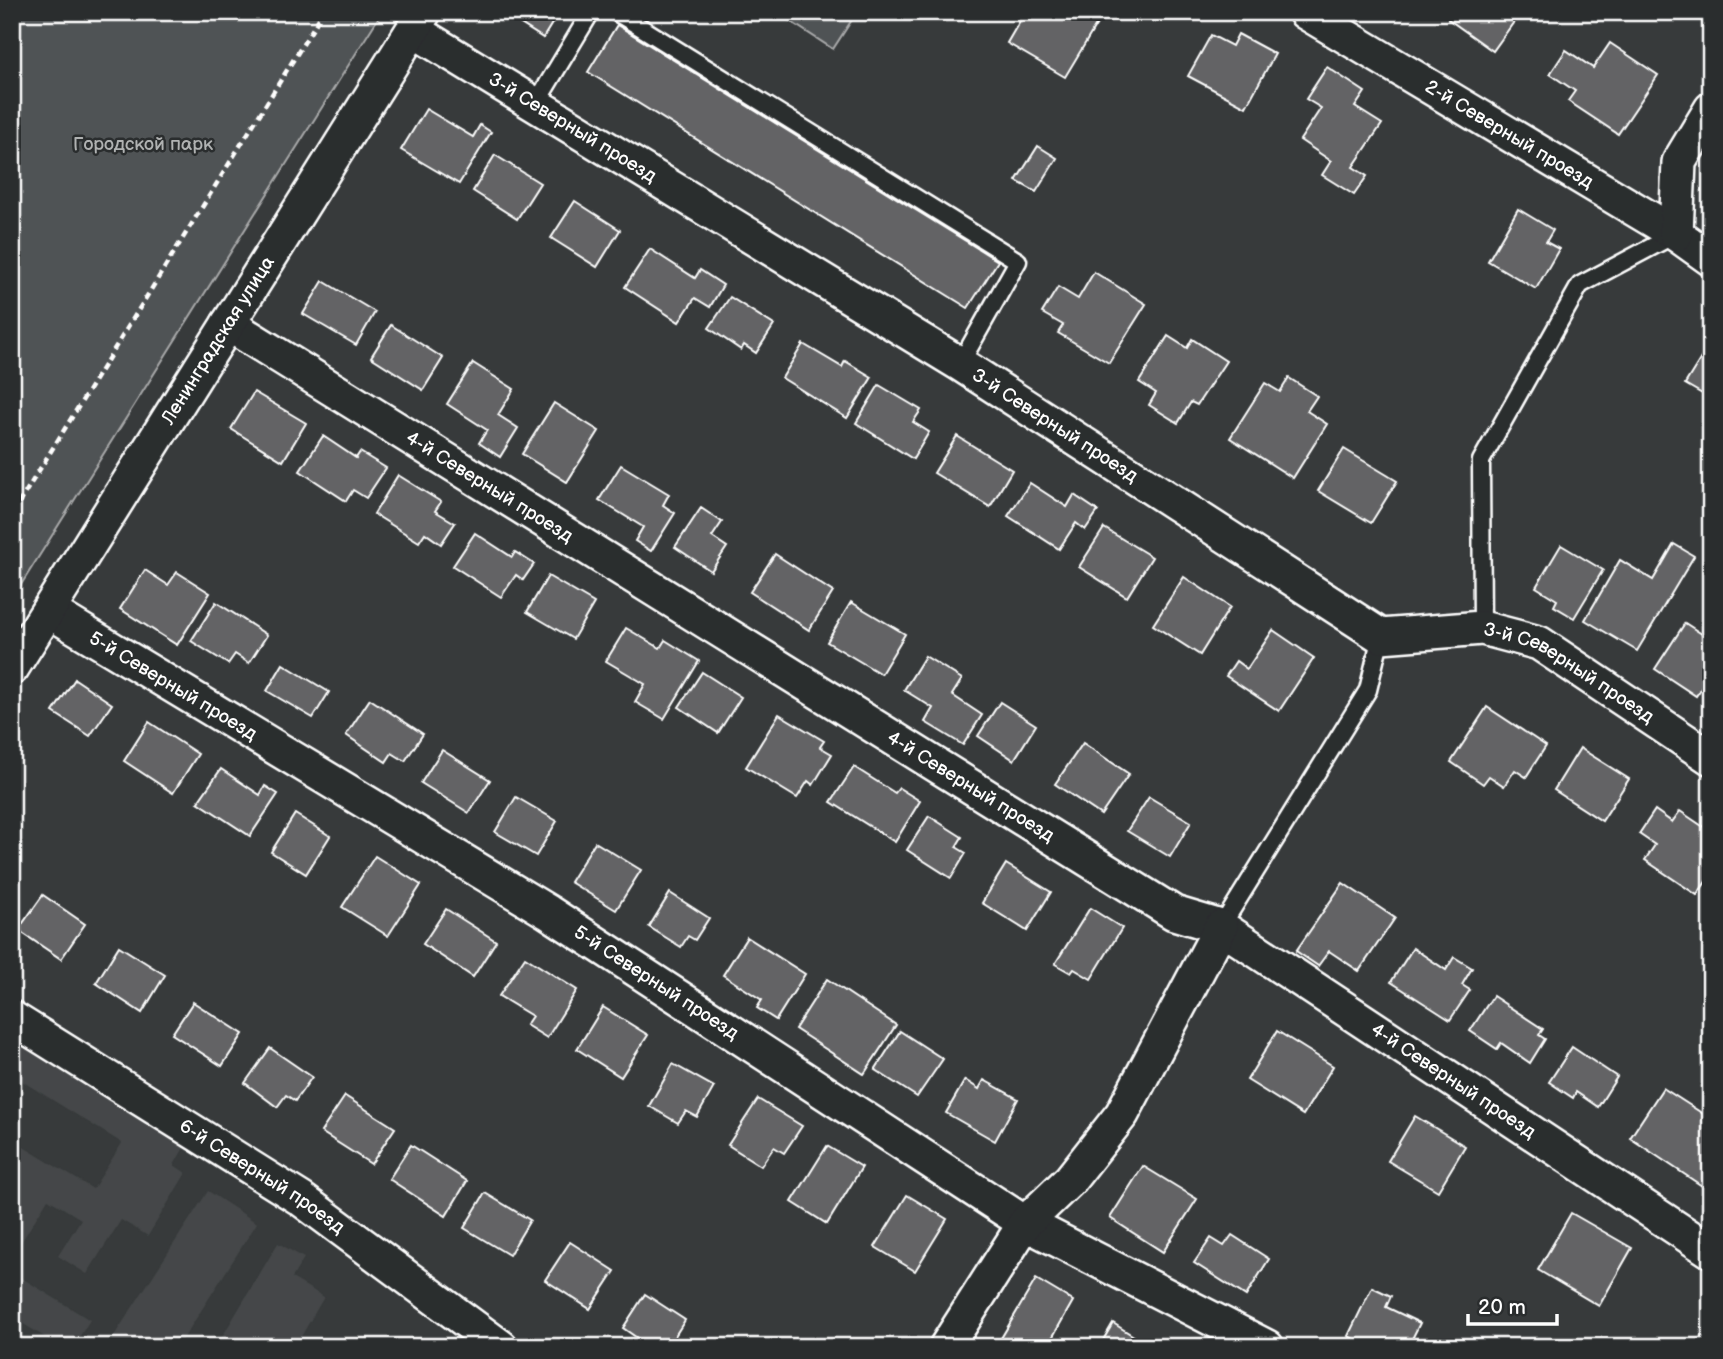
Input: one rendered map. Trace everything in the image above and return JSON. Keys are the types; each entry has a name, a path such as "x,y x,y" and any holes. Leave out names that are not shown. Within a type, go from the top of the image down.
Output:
{"street":[{"name":"2-й Северный проезд","path":"1305,12 1676,234 1711,258"},
{"name":"3-й Северный проезд","path":"418,21 535,105 960,364 1381,636 1482,628 1539,643 1711,758"},
{"name":"Ленинградская улица","path":"12,668 418,21"},
{"path":"1676,234 1679,162 1711,109"},
{"name":"4-й Северный проезд","path":"228,324 1174,913 1221,927 1711,1251"},
{"name":"5-й Северный проезд","path":"49,611 548,912 1025,1223 1267,1347"},
{"path":"946,1347 1025,1223 1070,1180 1122,1114 1221,927"},
{"name":"6-й Северный проезд","path":"12,1018 302,1199 501,1347"}],"lane":[{"path":"535,105 592,12"},
{"path":"616,12 1018,261 960,364"},
{"path":"1482,628 1481,461 1580,285 1676,234"},
{"path":"1221,927 1368,690 1381,636"}],"path":[{"path":"12,514 323,12"}],"shaded area":[{"path":"12,1040 185,1146 174,1165 186,1173 148,1236 121,1220 87,1274 58,1256 81,1219 48,1199 12,1257 12,1186 16,1179 12,1177 12,1140 93,1189 122,1143 12,1075"},
{"path":"208,1191 257,1223 178,1347 117,1347 110,1342"},
{"path":"278,1243 304,1258 292,1278 324,1297 295,1347 216,1347"},
{"path":"12,1272 90,1320 73,1347 61,1347 12,1317"}],"green space":[{"name":"Городской парк","path":"12,12 382,12 12,599"},
{"path":"776,12 857,12 833,49"}],"building":[{"path":"502,12 559,12 543,38"},
{"path":"1025,12 1104,12 1065,77 1007,43"},
{"path":"1449,12 1521,12 1493,51 1448,19"},
{"path":"617,25 998,261 968,308 588,72"},
{"path":"1238,34 1275,54 1246,107 1188,76 1211,35 1232,46"},
{"path":"1610,43 1658,75 1618,134 1568,101 1575,91 1550,74 1566,50 1593,68"},
{"path":"1327,67 1365,92 1355,107 1382,124 1353,167 1367,176 1354,195 1322,175 1331,161 1300,140 1321,108 1306,99"},
{"path":"426,109 473,137 480,125 491,132 459,184 401,150"},
{"path":"1038,146 1057,158 1036,192 1016,181"},
{"path":"495,155 540,183 517,219 473,191"},
{"path":"575,201 620,230 597,267 551,238"},
{"path":"1518,209 1553,230 1546,242 1559,249 1536,289 1488,261"},
{"path":"650,249 695,278 700,270 723,285 710,307 695,298 679,322 625,287"},
{"path":"1094,272 1146,304 1109,363 1058,333 1063,325 1042,313 1058,287 1078,299"},
{"path":"323,281 375,312 356,345 303,314"},
{"path":"730,297 774,325 756,353 744,345 741,350 709,328"},
{"path":"391,325 443,358 423,390 371,357"},
{"path":"1168,336 1187,348 1192,339 1226,361 1197,405 1191,402 1178,423 1149,405 1156,393 1139,382"},
{"path":"803,344 842,367 845,361 872,377 847,418 782,378"},
{"path":"1706,350 1711,353 1711,399 1685,384"},
{"path":"473,363 514,389 498,415 518,428 500,457 479,443 487,430 447,404"},
{"path":"1289,378 1317,396 1307,411 1327,424 1293,478 1230,438 1265,383 1280,392"},
{"path":"879,385 921,410 913,422 929,432 913,459 856,423"},
{"path":"254,392 306,423 283,461 231,429"},
{"path":"554,403 599,431 567,482 522,454"},
{"path":"323,436 356,458 360,452 386,468 366,498 353,490 346,501 300,471"},
{"path":"957,436 1012,470 990,507 934,473"},
{"path":"1344,449 1397,481 1371,523 1318,491"},
{"path":"621,465 669,494 663,505 675,513 651,551 635,541 643,527 599,500"},
{"path":"398,475 441,502 435,511 455,523 441,544 425,533 419,542 374,514"},
{"path":"1030,483 1067,507 1074,495 1098,511 1085,530 1076,523 1059,549 1008,516"},
{"path":"701,508 722,522 712,537 727,547 711,571 675,547"},
{"path":"1104,528 1152,557 1127,597 1079,567"},
{"path":"475,533 512,557 515,552 534,564 523,580 516,575 501,597 453,566"},
{"path":"1674,544 1694,556 1637,651 1585,620 1620,560 1653,580"},
{"path":"1561,545 1603,570 1574,618 1554,606 1557,600 1536,587"},
{"path":"775,554 833,592 809,630 750,592"},
{"path":"145,570 168,585 177,572 210,593 177,645 120,609"},
{"path":"548,576 594,603 573,639 527,612"},
{"path":"1184,577 1230,607 1200,655 1153,625"},
{"path":"216,602 267,635 249,663 235,654 228,664 191,641"},
{"path":"851,602 905,634 881,674 827,642"},
{"path":"1685,623 1711,640 1711,674 1696,696 1655,669"},
{"path":"626,628 660,648 665,640 699,661 664,719 635,702 645,684 606,661"},
{"path":"1273,630 1314,658 1279,711 1226,676 1236,661 1247,669"},
{"path":"925,656 962,679 952,695 982,715 963,745 925,722 933,708 904,690"},
{"path":"283,664 329,692 313,718 267,691"},
{"path":"702,672 741,697 718,733 679,707"},
{"path":"75,679 112,704 90,736 53,712"},
{"path":"370,699 423,734 405,761 392,753 386,762 346,735"},
{"path":"1000,702 1036,725 1014,760 978,736"},
{"path":"1487,707 1546,746 1526,777 1515,770 1504,786 1489,776 1483,784 1451,762"},
{"path":"779,714 824,741 820,747 832,754 813,785 808,781 797,798 746,767"},
{"path":"149,722 198,754 173,793 124,761"},
{"path":"1083,743 1129,774 1101,815 1055,784"},
{"path":"1580,748 1629,779 1602,821 1554,790"},
{"path":"442,750 490,780 469,813 421,783"},
{"path":"854,767 895,793 899,788 920,801 895,842 831,802"},
{"path":"221,769 260,795 265,786 278,794 250,836 198,802"},
{"path":"516,797 557,821 536,856 495,832"},
{"path":"1149,797 1191,822 1170,857 1127,831"},
{"path":"1655,810 1672,822 1680,811 1711,832 1711,883 1707,880 1697,895 1645,860 1655,845 1639,834"},
{"path":"295,814 330,836 306,874 271,852"},
{"path":"929,816 962,837 956,847 966,853 951,878 907,850"},
{"path":"595,842 641,870 616,910 570,882"},
{"path":"375,856 421,885 388,936 342,907"},
{"path":"1006,864 1051,892 1027,931 982,903"},
{"path":"1343,883 1395,918 1359,971 1329,951 1318,966 1296,951"},
{"path":"670,893 709,918 695,940 688,936 681,947 649,927"},
{"path":"43,895 85,924 61,959 18,930"},
{"path":"1090,908 1122,928 1091,979 1074,969 1071,973 1055,964"},
{"path":"446,909 496,941 473,977 423,944"},
{"path":"747,937 805,974 776,1020 757,1008 762,1000 723,975"},
{"path":"119,946 165,975 142,1013 96,983"},
{"path":"1413,948 1446,970 1454,957 1472,968 1462,985 1470,990 1450,1020 1391,982"},
{"path":"525,957 577,990 547,1038 526,1025 532,1016 499,996"},
{"path":"827,979 896,1025 864,1074 795,1029"},
{"path":"1493,996 1543,1029 1539,1035 1545,1039 1530,1063 1501,1043 1497,1049 1470,1031"},
{"path":"193,1002 243,1034 222,1066 172,1034"},
{"path":"603,1007 648,1035 621,1077 577,1049"},
{"path":"900,1031 943,1059 917,1097 875,1070"},
{"path":"1277,1031 1333,1066 1303,1115 1247,1080"},
{"path":"1572,1047 1617,1077 1598,1107 1576,1092 1573,1098 1549,1082"},
{"path":"270,1048 312,1077 295,1101 286,1095 277,1107 245,1083"},
{"path":"673,1064 714,1087 697,1117 686,1111 678,1123 649,1106"},
{"path":"965,1080 979,1089 984,1080 1018,1099 995,1141 946,1113"},
{"path":"1663,1088 1711,1119 1711,1192 1630,1138"},
{"path":"345,1096 395,1128 371,1164 321,1132"},
{"path":"758,1099 802,1126 784,1153 774,1147 761,1166 728,1145"},
{"path":"1415,1116 1465,1146 1438,1191 1388,1161"},
{"path":"411,1145 467,1181 446,1216 389,1179"},
{"path":"827,1146 862,1167 827,1224 792,1202"},
{"path":"1143,1166 1197,1199 1163,1252 1110,1218"},
{"path":"485,1193 530,1220 509,1255 464,1228"},
{"path":"907,1195 947,1219 915,1271 875,1247"},
{"path":"1571,1213 1632,1248 1599,1306 1538,1270"},
{"path":"1232,1235 1269,1259 1246,1296 1194,1263 1211,1238 1224,1246"},
{"path":"570,1242 615,1271 590,1309 545,1280"},
{"path":"1036,1279 1073,1301 1047,1347 1012,1347 1000,1340"},
{"path":"1372,1287 1391,1296 1386,1307 1420,1323 1408,1347 1369,1347 1348,1336"},
{"path":"645,1294 685,1320 668,1347 650,1347 623,1328"},
{"path":"1113,1323 1151,1347 1099,1347"},
{"path":"716,1340 726,1347 712,1347"}]}
